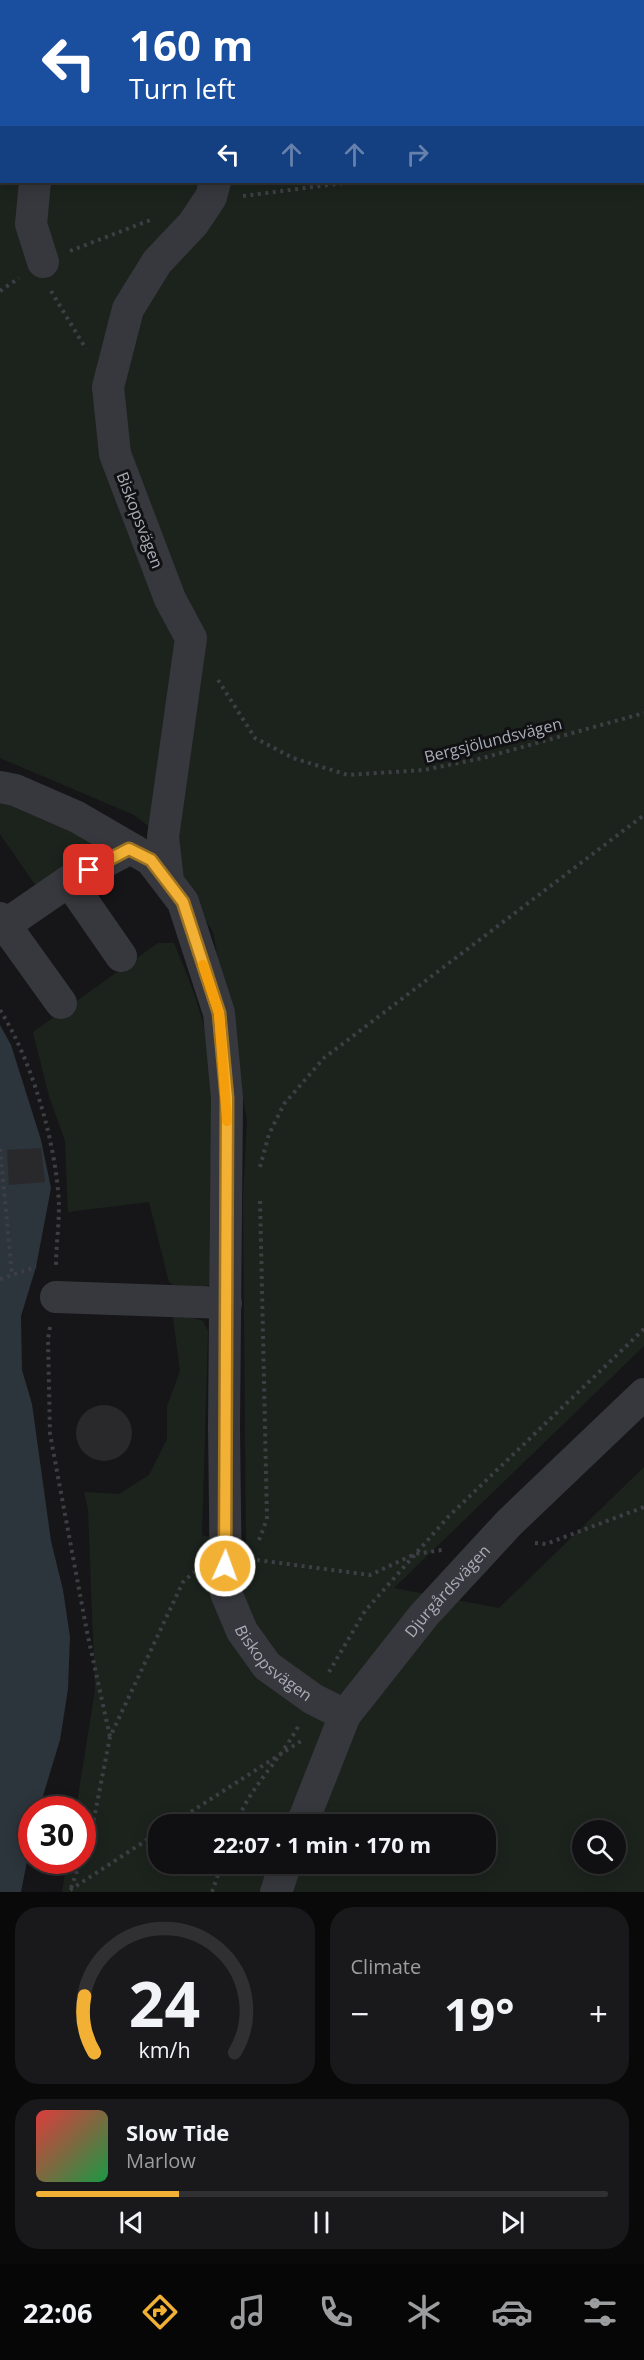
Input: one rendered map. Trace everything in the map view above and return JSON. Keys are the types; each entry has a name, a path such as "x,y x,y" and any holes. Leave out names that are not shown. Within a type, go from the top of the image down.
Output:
{"street":[{"path":"35,183 31,224 43,262"},
{"name":"Biskopsvägen","path":"168,881 163,837 191,638 170,599 115,454 108,387 128,309 157,262 193,224 213,189"},
{"name":"Biskopsvägen","path":"0,787 15,790 77,817 151,860 183,902 219,1013 227,1098 224,1501 241,1545 226,1593 242,1631 267,1666 313,1699 345,1715"},
{"path":"61,1003 3,921 69,881 129,849"},
{"path":"69,881 121,956"},
{"path":"56,1297 226,1303"},
{"name":"Djurgårdsvägen","path":"306,1814 345,1715 424,1615 492,1541 644,1394"},
{"path":"276,1892 282,1874"}],"path":[{"path":"213,189 240,196 344,183"},
{"path":"0,291 43,262 159,217"},
{"path":"43,262 44,278 108,387"},
{"name":"Bergsjölundsvägen","path":"217,678 255,738 293,758 348,775 424,770 483,758 644,713"},
{"path":"260,1179 260,1167 269,1134 284,1104 324,1058 644,815"},
{"path":"0,1010 14,1033 52,1145 59,1206 56,1297 48,1339 50,1434 87,1632 110,1737"},
{"path":"0,1149 12,1274"},
{"path":"96,1809 110,1737 183,1582 241,1545 267,1519 260,1190"},
{"path":"0,1279 36,1267"},
{"path":"240,1814 286,1750 365,1611 448,1516 644,1329"},
{"path":"187,1814 345,1715"},
{"path":"70,1891 148,1839"},
{"path":"70,1891 76,1874"},
{"path":"212,1892 218,1874"}],"shaded area":[{"path":"0,183 644,183 644,1346 394,1588 499,1608 644,1467 644,1892 62,1892 65,1874 96,1874 96,1796 78,1796 95,1690 88,1509 84,1492 119,1494 149,1475 167,1439 167,1406 180,1371 172,1310 203,1321 208,1331 202,1535 246,1545 243,1197 247,1120 213,932 187,890 169,842 134,815 0,758"},
{"path":"0,801 92,841 90,854 38,889 0,834"},
{"path":"158,943 174,943 200,1013 209,1056 212,1113 210,1256 212,1284 190,1290 179,1288 169,1282 149,1202 68,1212 65,1141 49,1096 33,1032"},
{"path":"0,1025 11,1045 41,1140 51,1188 36,1267 21,1316 22,1370 32,1404 51,1541 63,1590 70,1637 68,1689 60,1740 43,1796 18,1796 18,1874 25,1874 21,1892 0,1892"}],"building":[{"path":"41,1148 45,1182 9,1185 7,1150"},
{"path":"104,1405 115,1407 124,1413 130,1422 132,1433 130,1444 124,1453 115,1459 104,1461 93,1459 84,1453 78,1444 76,1433 78,1422 84,1413 93,1407"}],"slow traffic":[{"path":"203,965 219,1013 227,1121"}],"route":[{"path":"89,870 129,849 151,860 183,902 219,1013 227,1098 225,1566"}]}
